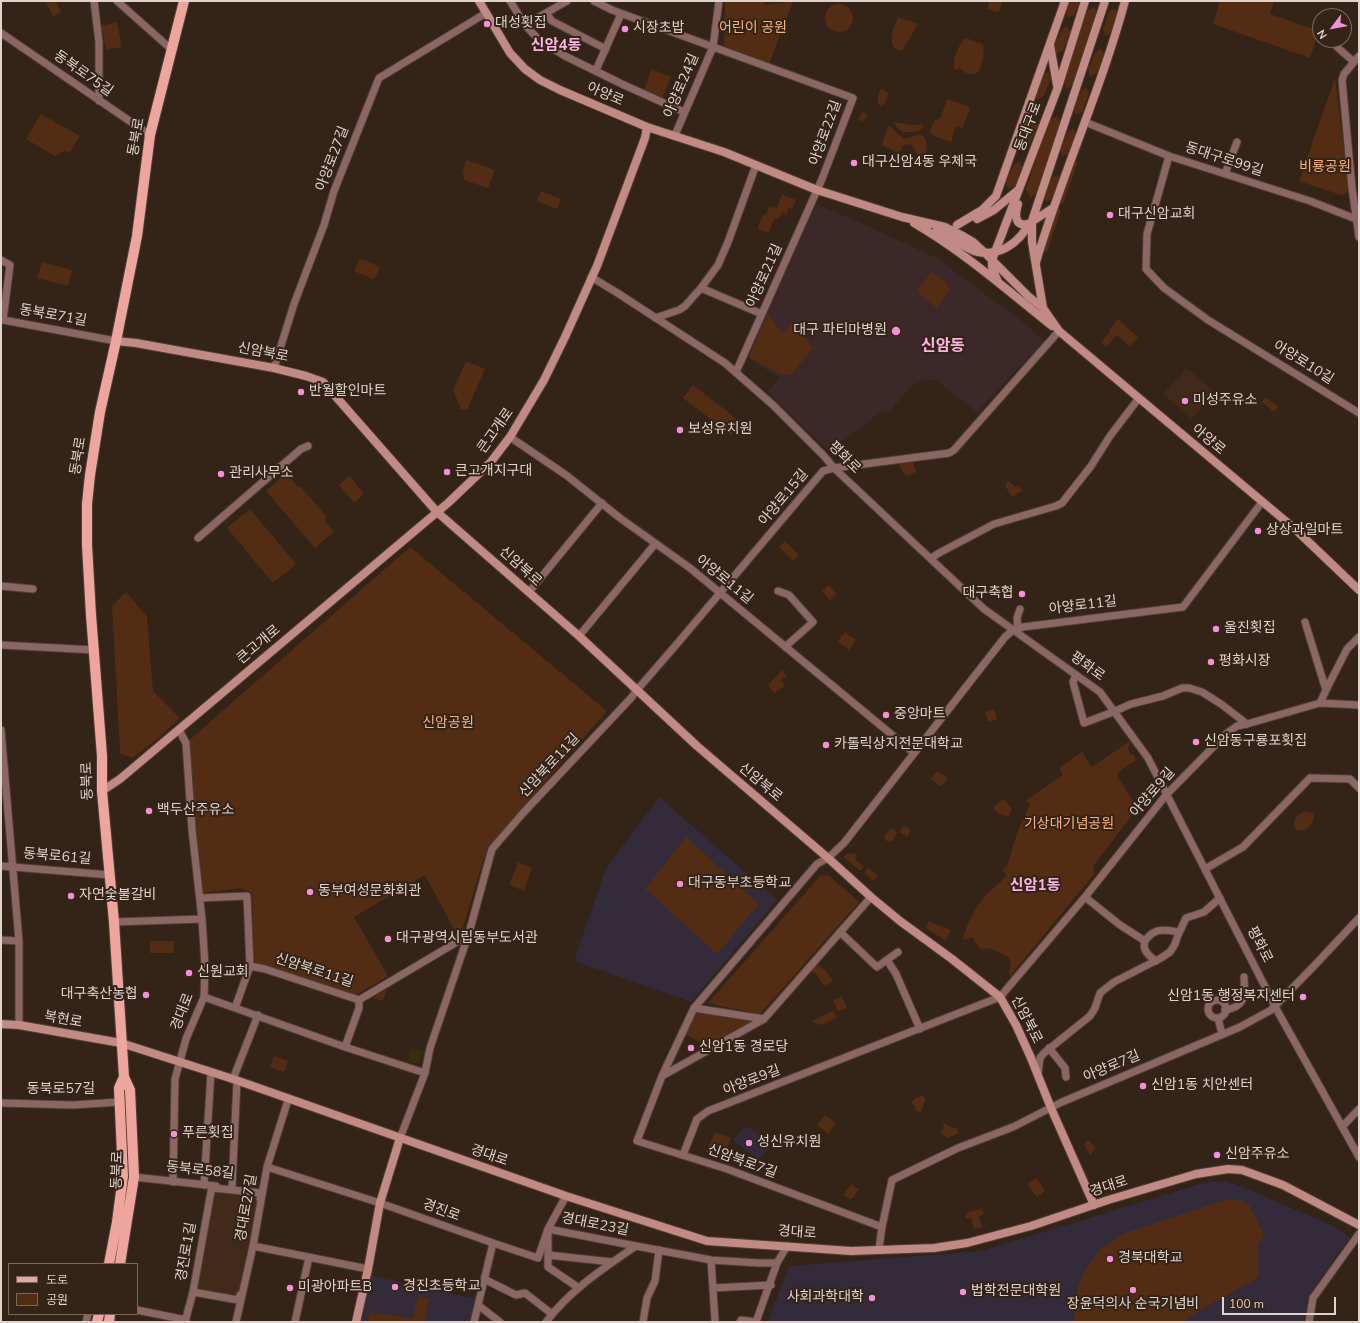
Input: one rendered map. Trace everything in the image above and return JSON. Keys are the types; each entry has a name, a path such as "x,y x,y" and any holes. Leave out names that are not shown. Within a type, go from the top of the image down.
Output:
{"main road":[{"name":"동북로","path":"120,1263 134,1177 130,1090 124,1077 114,922 102,791 102,756 87,545 87,504 100,412 137,236 150,135 184,1"},
{"name":"아양로","path":"479,1 504,44 525,69 540,80 560,90 647,127 675,135 756,165 817,190 926,224"},
{"path":"957,226 982,210 996,196 1065,1"},
{"name":"동대구로","path":"992,260 1058,87 1085,1"},
{"path":"1043,308 1032,242 1032,221 1105,1"},
{"path":"1035,265 1053,208 1086,122 1117,30 1125,1"},
{"path":"1050,44 1058,87"},
{"name":"큰고개로","path":"102,791 120,779 179,730 437,512 473,481 490,463 510,437 548,371 565,337 598,263 645,138 647,127"},
{"path":"1020,188 1020,199 1015,217 1018,222 1024,225 1053,208"},
{"path":"946,228 974,220 994,210 1014,195 1020,188"},
{"path":"902,217 935,236 965,256 1059,331"},
{"path":"926,224 943,232 971,250 985,253 1008,247 1032,221"},
{"path":"926,224 946,228 973,242 1028,296 1043,308"},
{"path":"992,260 992,267 998,282"},
{"name":"아양로","path":"1043,308 1059,331 1295,530 1359,590"},
{"name":"신암북로","path":"116,341 136,343 274,368 315,378 323,382 437,512 579,636 697,746 828,858 871,897 900,921 952,959 1000,997 1016,1025 1094,1205"},
{"name":"복현로","path":"1,1024 19,1025 121,1043"},
{"name":"경대로","path":"121,1043 235,1080 288,1100 566,1196 707,1241 850,1250 934,1248 967,1243 1031,1226 1196,1174 1217,1170 1242,1170 1283,1185 1359,1225"},
{"name":"동북로","path":"109,1263 117,1222 123,1176 119,1088 124,1077"},
{"path":"356,1322 368,1269 380,1203 400,1138"}],"street":[{"path":"94,1 99,42 99,101"},
{"path":"117,1 172,50"},
{"path":"510,1 525,25 539,40 565,56 684,112"},
{"path":"525,25 567,1"},
{"name":"아양로24길","path":"594,1 621,14 794,77"},
{"name":"아양로24길","path":"675,135 712,47 719,1"},
{"name":"아양로27길","path":"274,368 294,304 324,225 334,191 379,78 486,13"},
{"path":"546,13 552,20 606,49"},
{"path":"596,70 621,14"},
{"name":"동북로75길","path":"1,33 150,135"},
{"path":"1338,48 1354,62"},
{"path":"1359,56 1344,74 1342,80 1359,237"},
{"name":"아양로22길","path":"794,77 853,98 817,190"},
{"name":"동대구로99길","path":"1086,122 1169,156 1310,201 1357,219"},
{"path":"1225,174 1236,142"},
{"name":"아양로10길","path":"1169,156 1147,234 1146,269 1164,288 1208,320 1359,413"},
{"path":"655,318 679,310 702,288 718,265 756,165"},
{"name":"아양로21길","path":"736,372 817,190"},
{"name":"동북로71길","path":"1,260 10,265 2,320 116,341"},
{"name":"평화로","path":"591,277 706,350 736,372 784,416 834,468 984,609 1100,692 1113,712 1148,758 1308,1068 1359,1157"},
{"path":"702,288 762,314"},
{"name":"아양로15길","path":"637,690 721,593 823,471 834,468 949,453 954,450 1059,331"},
{"path":"931,558 994,524 1062,503 1091,466 1110,436 1139,398"},
{"name":"아양로11길","path":"510,437 566,475 655,544 690,568 914,752"},
{"path":"198,538 301,449 308,446"},
{"name":"아양로11길","path":"1015,630 1024,627 1183,607 1262,502"},
{"path":"529,592 602,503"},
{"path":"579,636 655,544"},
{"path":"1,586 33,588"},
{"path":"778,591 789,595 813,622 785,647"},
{"path":"828,858 844,844 987,657 1004,637 1015,630 1020,609"},
{"path":"1305,622 1326,690"},
{"path":"1359,637 1348,649 1320,703 1359,705"},
{"path":"1,645 94,650"},
{"path":"1076,675 1073,682 1084,723 1131,704 1163,696 1182,688 1190,688 1207,696 1247,724"},
{"name":"신암북로11길","path":"400,1138 425,1073 430,1048 469,933 492,849 524,812 637,690"},
{"name":"아양로9길","path":"683,1155 697,1119 708,1111 1000,997 1085,897 1166,795 1227,733 1237,726 1320,703"},
{"path":"1,730 18,941 19,1025"},
{"path":"179,730 186,743 192,830 200,898 247,896 250,966 235,1008"},
{"path":"1205,869 1243,847 1310,778 1350,779 1359,788"},
{"name":"신암북로7길","path":"828,858 817,864 694,1008 662,1076 637,1140 727,1169 882,1227"},
{"name":"동북로61길","path":"1,866 110,875"},
{"path":"662,1076 764,1018 871,897"},
{"path":"1085,897 1120,925 1145,941"},
{"name":"경대로","path":"173,1182 175,1079 186,1039 204,997 205,966 200,898"},
{"path":"1038,1074 1040,1058 1049,1048 1090,1016 1095,1008 1100,993 1114,982 1156,961 1170,952 1186,918 1204,912 1220,898"},
{"name":"아양로7길","path":"882,1227 892,1180 958,1148 1013,1126 1062,1102 1222,1034 1271,1010 1359,918"},
{"path":"114,922 202,919"},
{"path":"1156,961 1145,950 1145,941 1151,934 1157,931 1163,930 1179,932"},
{"path":"840,932 877,967 898,952"},
{"name":"신암북로11길","path":"250,966 265,969 359,1000 462,939 469,933"},
{"path":"1,940 18,941"},
{"path":"887,960 896,974 920,1029"},
{"path":"1225,1010 1237,1007 1241,1003 1244,992 1244,977"},
{"path":"204,997 345,1047 425,1073"},
{"path":"345,1047 359,1008 359,1000"},
{"path":"1216,1000 1225,1006 1225,1010 1224,1014 1218,1018 1213,1017 1209,1013 1208,1008 1211,1003 1216,1000"},
{"path":"694,1008 764,1018"},
{"path":"232,1188 235,1080 258,1015"},
{"path":"1218,1018 1222,1034"},
{"path":"1049,1048 1065,1068 1066,1077"},
{"path":"204,1185 211,1072"},
{"name":"경대로27길","path":"236,1322 253,1246 268,1167 288,1100"},
{"name":"동북로57길","path":"1,1103 73,1105 120,1102"},
{"path":"1342,1127 1359,1109"},
{"name":"경진로","path":"268,1167 380,1203 493,1243"},
{"name":"동북로58길","path":"134,1177 213,1187 263,1190"},
{"path":"193,1293 238,1300 261,1193 213,1187"},
{"name":"경진로1길","path":"186,1321 193,1293 213,1187"},
{"name":"경대로23길","path":"493,1243 538,1258 548,1229 566,1196"},
{"path":"879,1249 882,1227"},
{"path":"548,1229 548,1267 579,1288"},
{"name":"경대로23길","path":"548,1229 711,1260 777,1263"},
{"path":"1309,1322 1313,1298 1359,1234"},
{"path":"474,1322 493,1243"},
{"path":"253,1246 368,1269"},
{"path":"546,1322 552,1314 579,1288 612,1262 636,1246"},
{"path":"740,1322 740,1320 756,1322 777,1263 787,1246"},
{"path":"643,1322 647,1298 655,1281 659,1250"},
{"path":"548,1255 612,1262"},
{"path":"295,1322 308,1257"},
{"path":"711,1260 715,1320"},
{"path":"484,1279 516,1295 525,1293 552,1314"},
{"path":"713,1288 770,1285"},
{"path":"193,1293 240,1302"},
{"path":"478,1305 500,1322"},
{"path":"138,1310 186,1321"}],"shaded area":[{"name":"대구 파티마병원","path":"816,204 935,257 1022,321 1045,341 977,412 936,380 925,380 911,386 890,411 878,414 829,451 767,392 780,378 748,358 765,315"},
{"path":"1186,368 1215,392 1192,419 1163,394"},
{"name":"대구동부초등학교","path":"659,797 777,900 691,1002 574,961 606,868"},
{"path":"747,1126 771,1145 759,1161 733,1140"},
{"name":"경북대학교","path":"1226,1181 1331,1225 1350,1237 1309,1295 1304,1322 768,1322 789,1266 981,1251 1207,1182"},
{"path":"214,1187 260,1192 237,1299 195,1291"},
{"name":"경진초등학교","path":"370,1275 476,1299 471,1322 360,1322"}],"green space":[{"path":"45,1 56,1 61,12 53,16"},
{"name":"어린이 공원","path":"725,1 763,1 766,5 793,1 769,64 724,45"},
{"path":"990,1 1003,1 1000,10 996,12 987,9"},
{"path":"1070,1 1080,1 1074,15 1067,18 1066,10"},
{"path":"1220,1 1274,1 1270,14 1312,29 1312,48 1313,48 1310,58 1213,24"},
{"path":"839,4 849,8 853,18 849,28 839,32 829,28 825,18 829,8"},
{"path":"1095,7 1097,15 1074,84 1067,89 1063,80 1086,11"},
{"path":"1114,8 1118,14 1111,33 1105,36 1103,29 1109,12"},
{"path":"898,17 918,24 902,51 894,48 892,40"},
{"path":"117,22 122,47 106,50 101,26"},
{"path":"1067,26 1070,32 1063,51 1056,54 1054,46 1062,29"},
{"path":"966,38 982,44 984,47 982,64 976,74 966,73 959,68 957,70 954,69 956,52 960,44"},
{"path":"1101,49 1104,55 1097,73 1090,77 1088,69 1096,52"},
{"path":"652,69 671,77 662,98 644,90"},
{"path":"1048,72 1051,78 1044,96 1037,100 1035,92 1042,75"},
{"name":"비룡공원","path":"1335,78 1348,183 1348,190 1345,194 1341,195 1299,181"},
{"path":"1086,87 1089,93 1082,112 1075,115 1074,108 1081,91"},
{"path":"882,89 888,93 888,95 885,103 880,107 877,100 880,90"},
{"path":"947,99 969,107 970,109 962,128 956,126 951,142 934,136 930,132 934,121 941,117"},
{"path":"862,112 868,116 864,121 858,120"},
{"path":"41,114 80,136 70,152 64,151 55,156 26,139"},
{"path":"1058,116 1060,124 1037,193 1030,198 1026,189 1049,120"},
{"path":"1035,119 1038,125 1030,143 1024,147 1022,139 1029,122"},
{"path":"894,122 912,125 921,124 924,126 923,129 914,132 906,132 899,130"},
{"path":"888,125 900,136 906,139 920,134 926,140 927,147 921,161 911,144 901,147 902,149 897,153 882,145"},
{"path":"1073,128 1076,135 1069,153 1062,156 1060,149 1068,132"},
{"path":"466,160 495,170 488,188 464,180 462,172"},
{"path":"1073,160 1078,162 1063,204 1058,202"},
{"path":"1019,161 1022,167 1015,186 1008,189 1006,182 1014,165"},
{"path":"1057,174 1060,180 1053,199 1046,202 1044,195 1052,178"},
{"path":"541,191 561,199 557,209 537,201"},
{"path":"782,194 796,200 792,209 789,208 786,214 782,212 778,220 775,218 768,233 757,229 764,214 766,215 769,206 777,208"},
{"path":"1055,208 1061,210 1047,252 1042,250"},
{"path":"360,258 380,267 374,280 354,271"},
{"path":"42,262 72,270 68,286 37,278"},
{"path":"932,271 947,284 949,290 937,308 917,291"},
{"path":"768,313 782,334 793,322 813,348 791,375 781,374 749,357"},
{"path":"1118,319 1138,337 1130,346 1117,335 1106,347 1101,342 1110,332 1109,330"},
{"path":"466,361 485,369 467,410 461,409 453,390"},
{"path":"693,385 741,422 731,435 683,398"},
{"path":"1266,397 1278,407 1274,412 1262,402"},
{"path":"913,462 916,472 906,476 898,464"},
{"path":"286,473 298,487 300,486 327,517 324,520 334,532 315,548 266,491"},
{"path":"350,476 364,494 354,503 339,485"},
{"path":"1008,481 1015,487 1017,485 1023,490 1012,497 1005,486"},
{"path":"250,509 296,564 273,583 227,528"},
{"path":"785,541 799,555 793,561 779,547"},
{"name":"신암공원","path":"410,547 607,711 487,848 462,931 455,931 425,875 354,917 388,976 356,995 258,964 254,960 252,893 240,888 203,893 194,830 187,742"},
{"path":"829,585 836,594 830,600 822,591"},
{"path":"126,592 147,617 153,691 180,718 156,740 132,758 120,753 112,606"},
{"path":"845,632 856,640 849,650 838,641"},
{"path":"782,670 787,676 781,679 785,686 774,693 768,685"},
{"path":"994,709 997,719 988,722 985,712"},
{"path":"937,732 951,742 947,748 933,738"},
{"name":"기상대기념공원","path":"1130,741 1128,749 1135,757 1135,761 1118,772 1117,776 1131,798 1136,801 1138,807 1137,809 1093,866 1095,873 1010,976 1011,963 1009,958 990,948 981,950 972,937 963,940 969,921 980,902 1007,875 1002,870 1007,866 1017,833 1030,804 1025,801 1063,775 1059,768 1082,752 1092,767"},
{"path":"937,771 948,778 941,787 931,779"},
{"path":"1003,799 1012,809 1008,817 997,813 993,808"},
{"path":"1306,811 1313,813 1314,819 1312,824 1303,831 1296,830 1294,824 1296,818"},
{"path":"904,825 911,830 907,837 899,832"},
{"path":"891,828 897,832 892,841 886,841 884,836"},
{"path":"686,837 759,904 717,954 645,889"},
{"path":"856,853 855,859 864,867 860,871 844,857 846,854"},
{"path":"518,862 532,868 524,891 509,885"},
{"path":"868,868 878,876 873,881 864,873"},
{"path":"821,875 829,876 859,902 760,1014 708,1003"},
{"path":"929,921 951,930 946,941 926,928"},
{"path":"150,941 174,941 174,953 150,953"},
{"path":"817,964 826,971 833,981 824,986 816,974 811,971"},
{"path":"387,989 383,1001 373,998"},
{"path":"842,996 847,1008 838,1011 833,1000"},
{"path":"833,1010 837,1018 822,1025 811,1022"},
{"path":"696,1012 750,1021 707,1046 686,1035"},
{"path":"274,1056 288,1061 284,1072 270,1067"},
{"path":"921,1095 926,1098 921,1112 916,1111 915,1106 911,1103 916,1097 918,1098"},
{"path":"825,1115 836,1123 828,1134 817,1125"},
{"path":"944,1123 953,1128 956,1127 959,1133 948,1138 940,1133"},
{"path":"715,1132 731,1138 723,1159 706,1152"},
{"path":"1088,1140 1096,1147 1090,1156 1084,1144"},
{"path":"1036,1178 1045,1191 1037,1197 1027,1184"},
{"path":"851,1184 859,1189 851,1200 843,1195"},
{"path":"1239,1199 1250,1206 1264,1235 1258,1245 1259,1276 1182,1322 1074,1322 1078,1285 1085,1271 1101,1248 1125,1233 1224,1200"},
{"path":"982,1209 984,1215 979,1216 982,1227 974,1229 971,1218 966,1219 965,1217 969,1212"},
{"path":"418,1295 429,1299 425,1322 368,1322 369,1312 413,1318"}],"sand":[{"path":"412,1048 423,1052 419,1061 415,1064 407,1061"}],"place":[{"name":"대성횟집","path":"487,24"},
{"name":"시장초밥","path":"625,29"},
{"name":"대구신암4동 우체국","path":"854,163"},
{"name":"대구신암교회","path":"1110,215"},
{"name":"대구 파티마병원","path":"896,331"},
{"name":"반월할인마트","path":"301,392"},
{"name":"미성주유소","path":"1185,401"},
{"name":"보성유치원","path":"680,430"},
{"name":"큰고개지구대","path":"447,472"},
{"name":"관리사무소","path":"221,474"},
{"name":"상상과일마트","path":"1258,531"},
{"name":"대구축협","path":"1022,594"},
{"name":"울진횟집","path":"1216,629"},
{"name":"평화시장","path":"1211,662"},
{"name":"중앙마트","path":"886,715"},
{"name":"신암동구룡포횟집","path":"1196,742"},
{"name":"카톨릭상지전문대학교","path":"826,745"},
{"name":"백두산주유소","path":"149,811"},
{"name":"대구동부초등학교","path":"680,884"},
{"name":"동부여성문화회관","path":"310,892"},
{"name":"자연숯불갈비","path":"71,896"},
{"name":"대구광역시립동부도서관","path":"388,939"},
{"name":"신원교회","path":"189,973"},
{"name":"대구축산농협","path":"146,995"},
{"name":"신암1동 행정복지센터","path":"1303,997"},
{"name":"신암1동 경로당","path":"691,1048"},
{"name":"신암1동 치안센터","path":"1143,1086"},
{"name":"푸른횟집","path":"174,1134"},
{"name":"성신유치원","path":"749,1143"},
{"name":"신암주유소","path":"1217,1155"},
{"name":"경북대학교","path":"1110,1259"},
{"name":"경진초등학교","path":"395,1287"},
{"name":"미광아파트B","path":"290,1288"},
{"name":"장윤덕의사 순국기념비","path":"1133,1290"},
{"name":"법학전문대학원","path":"963,1292"},
{"name":"사회과학대학","path":"872,1298"}],"district":[{"name":"신암4동","path":"556,46"},
{"name":"신암동","path":"943,347"},
{"name":"신암1동","path":"1035,886"}]}
